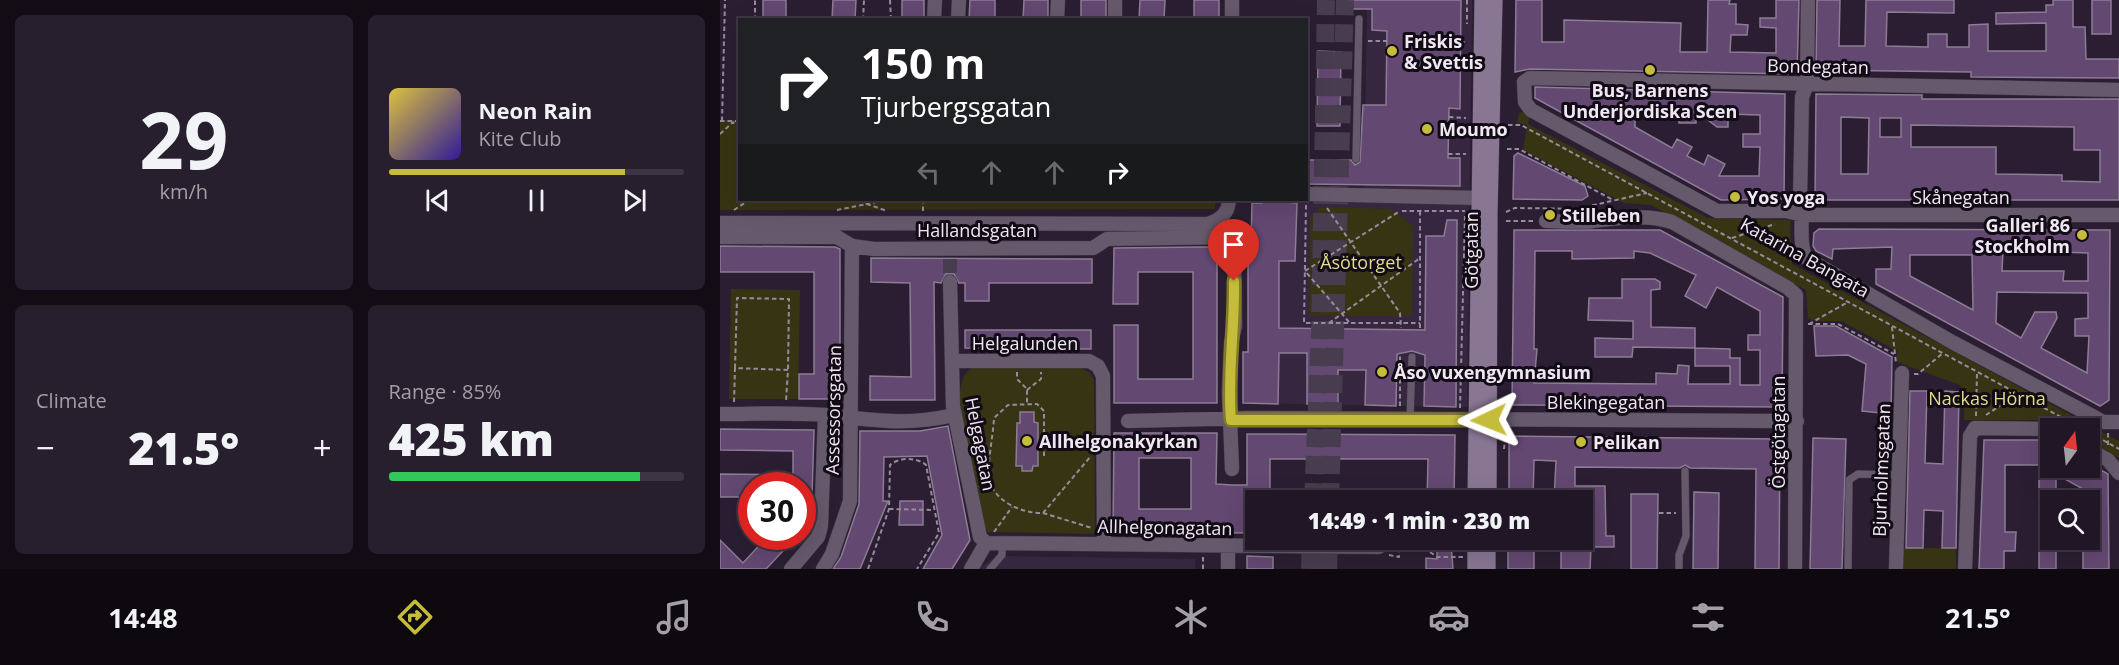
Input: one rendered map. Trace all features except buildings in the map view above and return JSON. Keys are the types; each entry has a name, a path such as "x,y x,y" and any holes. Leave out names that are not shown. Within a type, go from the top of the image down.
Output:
{"street":[{"path":"934,18 935,0"},
{"path":"958,18 959,0"},
{"path":"1057,18 1058,0"},
{"path":"1115,0 1115,18"},
{"path":"1232,0 1232,18"},
{"name":"Götgatan","path":"1482,0 1480,198 1483,421 1488,490"},
{"name":"Götgatan","path":"1476,490 1483,421 1495,0"},
{"path":"1806,258 1803,252 1803,215 1800,201 1802,97 1807,84 1808,0"},
{"name":"Bondegatan","path":"1523,89 1524,82 1530,78 2119,90"},
{"name":"Katarina Bangata","path":"1523,89 1525,102 1531,110 1718,211"},
{"path":"1308,200 1355,191 1480,198"},
{"name":"Hallandsgatan","path":"720,223 1208,224 1224,215 1228,210 1229,201"},
{"name":"Skånegatan","path":"1718,211 1786,211 1803,215 2119,215"},
{"name":"Katarina Bangata","path":"1546,221 1593,221 1621,217 1659,218 1672,222 1792,292"},
{"name":"Hallandsgatan","path":"720,237 837,237 852,246 863,249 950,254 1093,248 1107,239 1234,237 1235,326 1231,343 1231,420"},
{"name":"Assessorsgatan","path":"823,569 832,554 850,501 852,246"},
{"name":"Katarina Bangata","path":"1806,258 1952,342 2103,422 2114,422"},
{"name":"Helgagatan","path":"950,282 954,415 980,537 986,543"},
{"name":"Östgötagatan","path":"1792,292 1797,422 1795,569"},
{"name":"Helgalunden","path":"952,361 1089,361 1098,366 1103,376 1104,537"},
{"name":"Bjurholmsgatan","path":"1896,569 1902,373"},
{"path":"727,414 825,415 869,422 924,422 954,415"},
{"name":"Assessorsgatan","path":"791,569 818,537 821,526 825,415"},
{"name":"Blekingegatan","path":"1128,420 1797,422"},
{"path":"1231,420 1232,469"},
{"path":"1965,569 1970,436 1975,428 2040,429"},
{"path":"2100,456 2108,460 2119,473"},
{"name":"Allhelgonagatan","path":"986,543 1104,537 1245,546"},
{"path":"971,569 986,543"},
{"path":"1228,546 1228,569"},
{"path":"1471,550 1475,569"},
{"path":"1488,550 1488,569"}],"lane":[{"path":"1356,159 1359,19"},
{"path":"1405,421 1412,357"},
{"path":"1679,569 1679,555 1686,536 1685,471"},
{"path":"1848,569 1849,480 1858,474 1899,475"},
{"path":"990,569 1002,555 1002,543"}],"path":[{"path":"725,0 721,121 738,122"},
{"path":"755,0 755,18"},
{"path":"863,18 864,0"},
{"path":"890,0 891,18"},
{"path":"1359,41 1387,41"},
{"path":"1460,42 1467,42"},
{"path":"1449,117 1467,118"},
{"path":"733,122 738,126"},
{"path":"720,134 733,122"},
{"name":"Katarina Bangata","path":"1508,125 1521,125 2063,418"},
{"path":"1508,149 1519,149 1613,200"},
{"path":"1448,154 1466,154"},
{"path":"1585,207 1649,193"},
{"path":"733,211 748,201"},
{"path":"861,201 867,204 880,201"},
{"path":"923,201 923,217"},
{"path":"1306,201 1304,323 1420,323"},
{"path":"1325,205 1400,313 1401,328"},
{"path":"1305,271 1400,211 1420,211 1420,328"},
{"name":"Götgatan","path":"1420,211 1465,212 1460,409"},
{"path":"1506,221 1546,221"},
{"path":"1732,238 1783,221"},
{"path":"1329,323 1420,258"},
{"path":"1792,292 1796,274 1806,258"},
{"path":"1305,271 1350,323"},
{"path":"727,414 735,368 737,298 789,298 786,403"},
{"path":"1848,302 1808,324 1838,324 1894,354"},
{"path":"1892,326 1895,363 1902,373 1918,374 1943,353"},
{"path":"1401,355 1405,421"},
{"path":"1017,366 1017,379 1028,390"},
{"path":"1027,403 1028,390 1041,380 1041,367"},
{"path":"735,368 788,370"},
{"path":"1977,372 1976,422 2018,394"},
{"path":"1044,456 1044,411 1037,404 1008,405 994,418 989,478 996,491 1012,507 1023,512 1043,513 1104,537"},
{"path":"2108,460 2108,443 2114,422"},
{"path":"1043,513 1058,491 1080,471 1103,439"},
{"path":"2100,439 2119,449"},
{"path":"868,569 889,509 890,465 896,460 920,460 926,465 939,533 917,569"},
{"path":"986,543 1012,507"},
{"path":"889,509 934,510"},
{"path":"1659,513 1685,514"},
{"path":"1391,557 1399,557 1399,550"},
{"path":"1427,550 1437,557 1463,556"}],"shaded area":[{"path":"1367,0 1472,0 1467,407 1243,403 1248,352 1248,245 1251,245 1252,203 1288,201 1289,203 1364,203"},
{"path":"996,556 1195,559 1195,569 979,569"}],"green space":[{"name":"Nackas Hörna","path":"1524,112 1530,115 1528,124 1708,218 1790,220 1792,264 2077,418 1964,420 1965,396 1960,385 1897,362 1897,351 1841,321 1815,321 1808,318 1806,290 1651,205 1624,203 1523,150 1527,125 1517,123 1519,113"},
{"path":"720,120 738,120 738,201 1215,201 1215,209 720,210"},
{"name":"Åsötorget","path":"1320,207 1392,209 1413,226 1412,316 1309,316 1310,217"},
{"path":"731,289 800,290 798,399 729,399"},
{"path":"1077,366 1089,372 1094,380 1095,534 987,532 965,446 960,397 963,379 971,369 979,367"},
{"path":"2100,431 2119,441 2119,458 2100,448"},
{"path":"1904,548 1956,548 1956,569 1903,569"}],"tunnel":[{"path":"1313,490 1320,333 1326,0"},
{"path":"1330,490 1345,0"},
{"path":"950,259 950,282"},
{"path":"1310,569 1311,550"},
{"path":"1328,569 1329,550"}],"place":[{"name":"Friskis & Svettis","path":"1392,51"},
{"name":"Bus, Barnens Underjordiska Scen","path":"1650,70"},
{"name":"Moumo","path":"1427,129"},
{"name":"Yos yoga","path":"1735,197"},
{"name":"Stilleben","path":"1550,215"},
{"name":"Galleri 86 Stockholm","path":"2082,235"},
{"name":"Åso vuxengymnasium","path":"1382,372"},
{"name":"Allhelgonakyrkan","path":"1027,441"},
{"name":"Pelikan","path":"1581,442"}],"route":[{"path":"1234,281 1235,326 1231,343 1229,394 1231,420 1255,418 1460,422 1489,420"}]}
